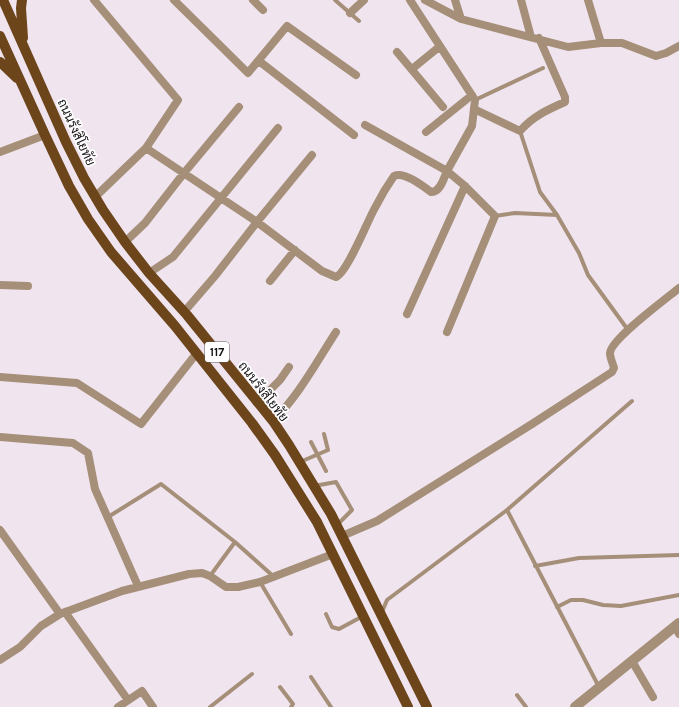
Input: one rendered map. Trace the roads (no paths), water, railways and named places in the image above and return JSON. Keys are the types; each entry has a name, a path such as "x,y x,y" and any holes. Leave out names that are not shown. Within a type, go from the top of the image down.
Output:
{"main road":[{"name":"ถนนรังสิโยทัย","path":"3,0 66,142 95,197 124,242 186,314 273,421 337,525 382,613 427,707"},
{"path":"22,0 22,24 25,50"},
{"name":"117","path":"0,36 44,135 69,186 88,219 111,252 175,326 275,454 317,522 408,707"},
{"path":"0,62 20,81"},
{"path":"175,326 186,314"}],"street":[{"path":"94,0 178,100 146,148 95,197"},
{"path":"174,0 248,73 287,26 356,75"},
{"path":"253,0 263,10"},
{"path":"350,13 364,0"},
{"path":"146,148 257,222 322,271 336,277 338,276 348,263 375,207 394,176 401,175 412,179 431,192 438,191 447,171 472,126 474,109 473,98 410,0"},
{"path":"425,0 461,19 568,46 622,43 656,56 666,53 679,46"},
{"path":"455,0 461,19"},
{"path":"474,109 520,131 525,125 542,112 565,102 565,97 535,37 521,0"},
{"path":"588,0 601,43"},
{"path":"412,69 439,47"},
{"path":"397,52 443,107"},
{"path":"259,61 354,135"},
{"path":"426,132 473,98"},
{"path":"124,242 145,223 239,107"},
{"path":"365,125 447,171 465,186 495,216 447,332"},
{"path":"149,272 173,257 278,128"},
{"path":"0,152 44,135"},
{"path":"186,314 257,222 312,155"},
{"path":"407,314 465,186"},
{"path":"270,281 295,250"},
{"path":"0,284 28,286"},
{"path":"342,536 377,521 612,372 614,367 610,355 611,350 628,330 679,288"},
{"path":"273,421 286,408 302,386 336,332"},
{"path":"0,376 77,383 141,424 196,354"},
{"path":"258,402 280,380 289,367"},
{"path":"0,437 73,443 88,453 95,489 138,586"},
{"path":"0,530 128,700"},
{"path":"0,659 20,647 41,626 63,613 138,586 189,574 202,573 210,576 226,587 238,588 260,582 333,554"},
{"path":"575,707 632,661 678,628"},
{"path":"632,661 653,697"},
{"path":"118,707 142,691 153,707"}],"lane":[{"path":"335,0 359,21"},
{"path":"473,98 543,68"},
{"path":"520,131 540,192 557,215 579,253 588,275 628,330"},
{"path":"495,216 515,213 557,215"},
{"path":"382,613 387,600 507,510 632,401"},
{"path":"299,463 328,450 324,434"},
{"path":"311,442 326,471"},
{"path":"314,486 336,482 352,510 337,525"},
{"path":"108,517 161,484 235,542 273,577"},
{"path":"507,510 599,687"},
{"path":"210,576 235,542"},
{"path":"535,566 579,558 679,555"},
{"path":"260,582 291,634"},
{"path":"557,607 571,600 583,600 603,605 621,606 679,594"},
{"path":"326,614 332,627 338,628 363,615"},
{"path":"210,707 216,705 252,674"},
{"path":"311,677 331,707"},
{"path":"280,687 292,704 291,707"},
{"path":"517,695 526,707"}]}
